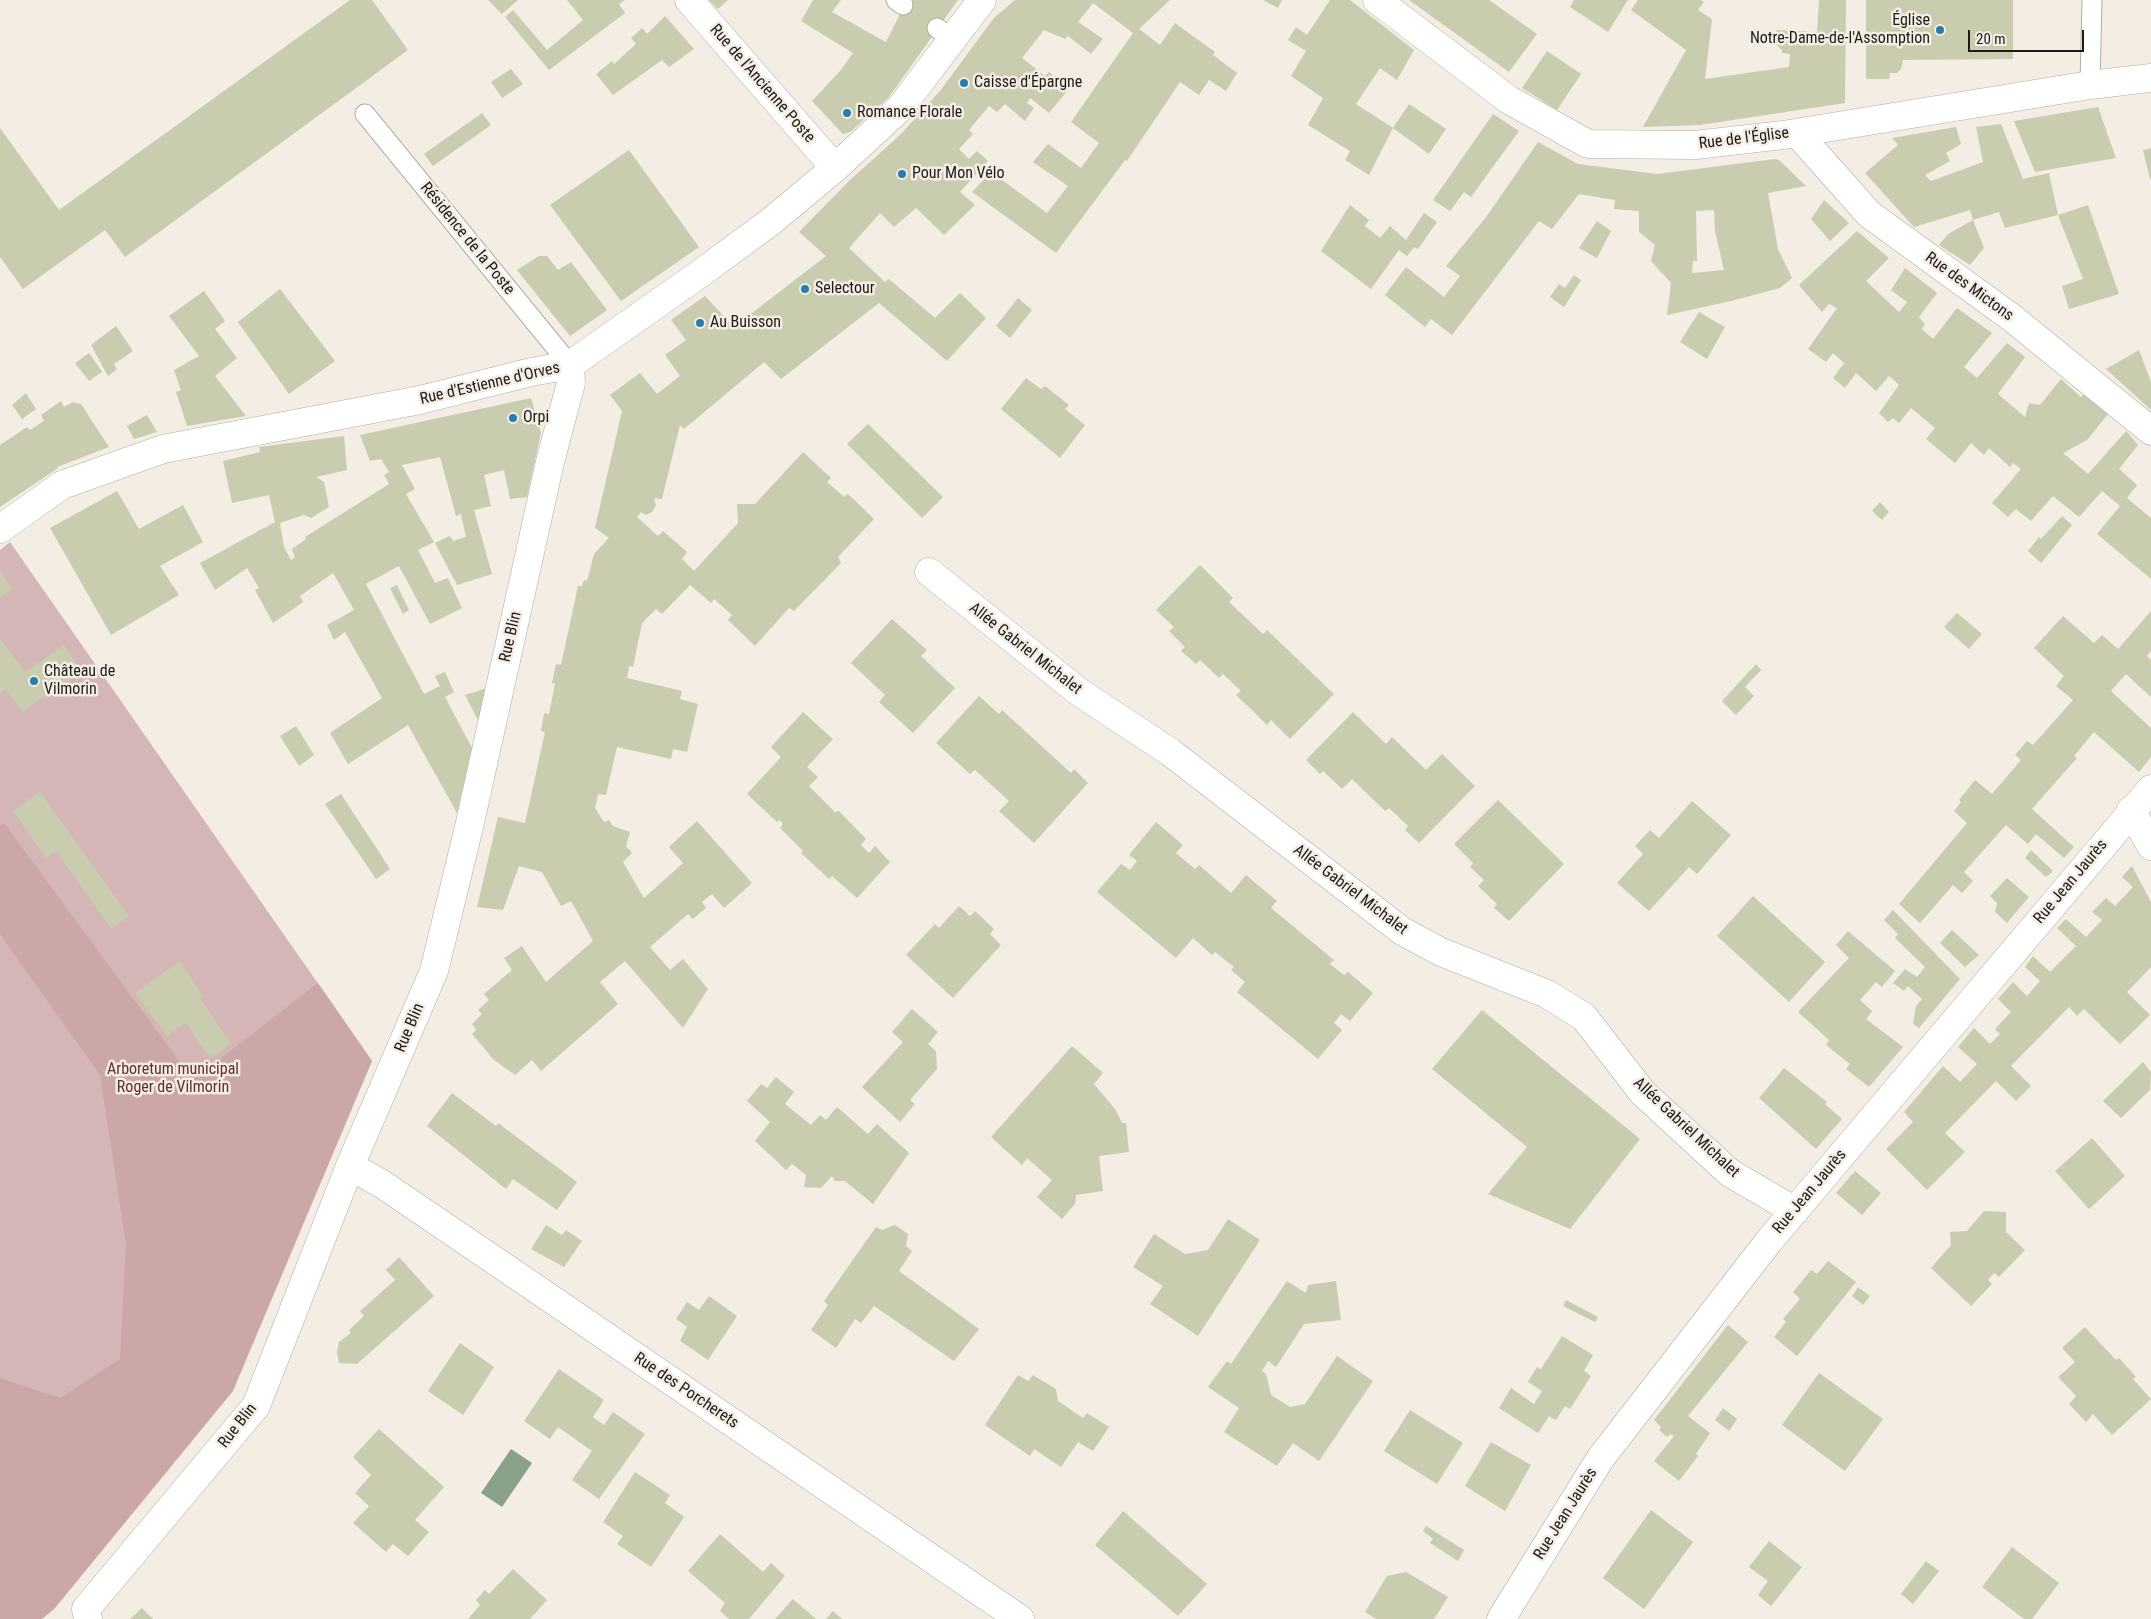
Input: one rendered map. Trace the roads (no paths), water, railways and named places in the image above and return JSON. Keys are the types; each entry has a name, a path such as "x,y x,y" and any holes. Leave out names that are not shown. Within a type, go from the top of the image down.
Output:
{"street":[{"name":"Rue de l'Ancienne Poste","path":"689,0 835,168"},
{"name":"Rue d'Estienne d'Orves","path":"0,529 62,486 163,449 420,400 531,372 570,365 769,223 835,168 901,106 944,33 982,0"},
{"name":"Rue de l'Église","path":"1378,0 1509,100 1588,144 1695,145 1797,133 2151,78"},
{"name":"Rue des Mictons","path":"1797,133 1869,214 2012,318 2151,431"},
{"name":"Rue Blin","path":"83,1616 256,1406 350,1166 434,971 469,827 550,462 571,382 570,365"},
{"name":"Allée Gabriel Michalet","path":"929,572 1079,692 1170,752 1402,931 1441,952 1547,994 1584,1017 1643,1092 1715,1160 1730,1173 1795,1211"},
{"name":"Rue Jean Jaurès","path":"1501,1619 1600,1458 1769,1241 2131,810 2151,789"},
{"path":"2131,810 2151,846"},
{"name":"Rue des Porcherets","path":"350,1166 382,1184 486,1254 1020,1619"}],"lane":[{"path":"2090,86 2092,0"},
{"name":"Résidence de la Poste","path":"365,114 570,365"}],"place":[{"name":"Église Notre-Dame-de-l'Assomption","path":"1940,30"},
{"name":"Caisse d'Épargne","path":"964,83"},
{"name":"Romance Florale","path":"847,113"},
{"name":"Pour Mon Vélo","path":"902,174"},
{"name":"Selectour","path":"805,289"},
{"name":"Au Buisson","path":"700,323"},
{"name":"Orpi","path":"513,418"},
{"name":"Château de Vilmorin","path":"34,681"}],"park label":[{"name":"Arboretum municipal Roger de Vilmorin","path":"173,1079"}]}
